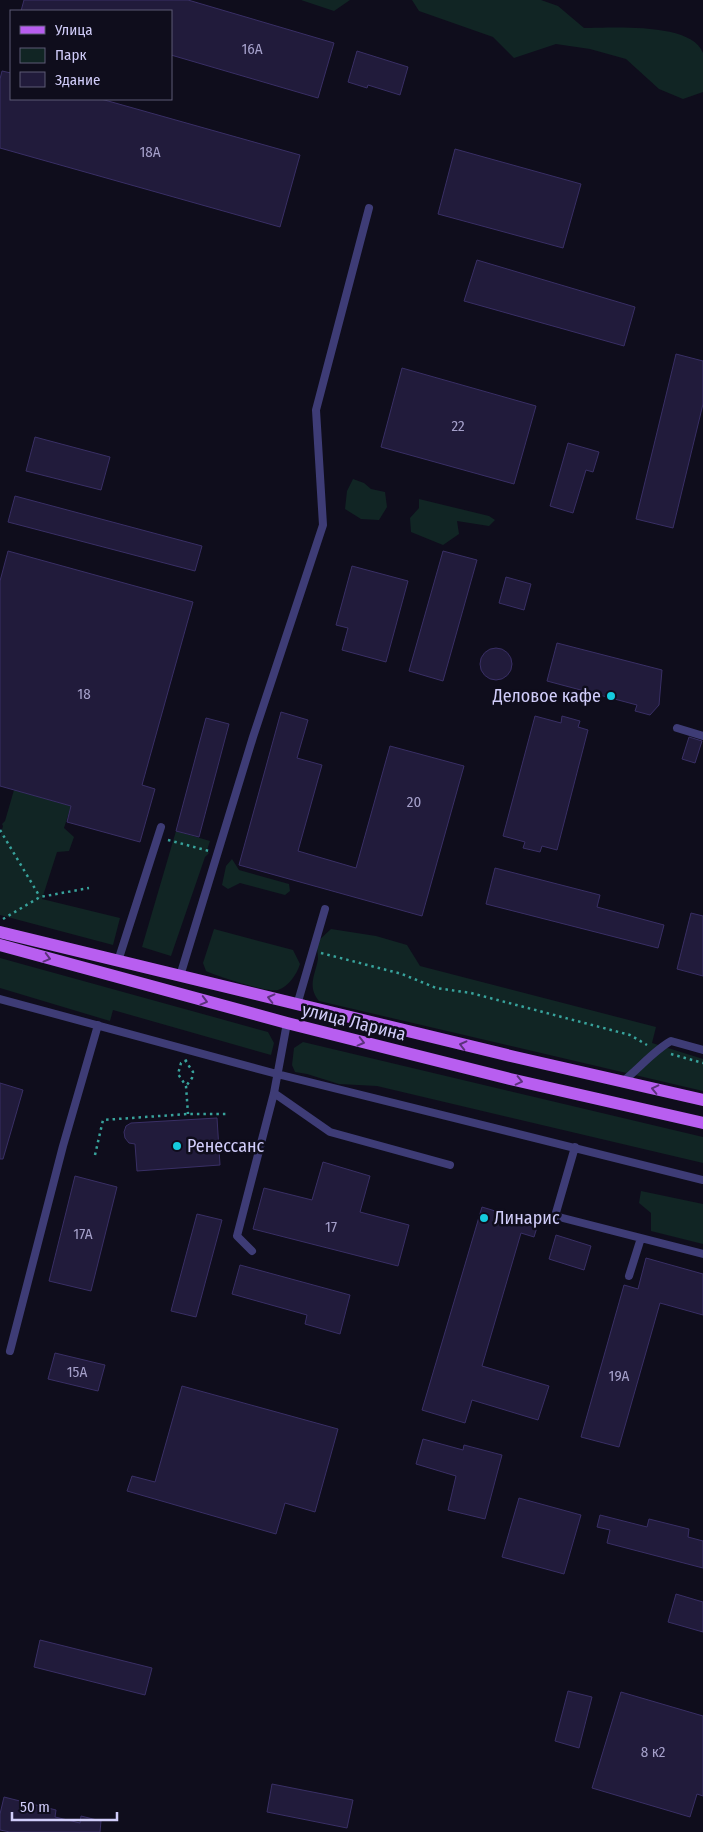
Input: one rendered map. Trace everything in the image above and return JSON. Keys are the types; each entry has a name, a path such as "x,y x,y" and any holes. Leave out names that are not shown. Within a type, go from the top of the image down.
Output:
{"main road":[{"name":"улица Ларина","path":"1,926 118,961 703,1100"},
{"name":"улица Ларина","path":"0,946 287,1023 510,1078 703,1122"}],"lane":[{"path":"180,976 253,737 323,524 316,410 369,208"},
{"path":"677,728 703,736"},
{"path":"118,961 160,827"},
{"path":"297,1005 325,909"},
{"path":"0,999 277,1074 703,1180"},
{"path":"252,1251 237,1236 274,1093 287,1023"},
{"path":"10,1351 63,1146 98,1026"},
{"path":"622,1082 671,1041 703,1050"},
{"path":"274,1093 330,1132 450,1165"},
{"path":"575,1147 555,1216 703,1254"},
{"path":"629,1276 640,1238"}],"path":[{"path":"0,830 40,897"},
{"path":"158,837 217,854"},
{"path":"1,926 40,897 89,888"},
{"path":"312,951 402,974 436,988 472,993 630,1035 658,1050 703,1063"},
{"path":"178,1056 186,1060 196,1060"},
{"path":"186,1060 181,1063 178,1074 186,1086 188,1114"},
{"path":"186,1060 193,1072 192,1078 186,1086"},
{"path":"94,1155 103,1120 188,1114 227,1114"}],"green space":[{"path":"301,0 350,0 334,11"},
{"path":"412,0 541,0 558,6 584,28 650,29 668,31 684,36 696,43 703,53 703,92 683,99 659,89 626,59 590,49 556,44 514,58 493,37 419,11"},
{"path":"353,479 364,483 371,489 385,492 387,507 379,520 361,519 345,509 347,491"},
{"path":"419,499 489,516 495,520 489,526 457,521 459,534 443,545 411,532 410,518 419,508"},
{"path":"14,790 71,806 64,828 74,837 69,851 57,852 42,899 120,918 113,945 0,915 0,837 2,824 5,821"},
{"path":"176,831 210,841 207,850 209,853 205,857 171,956 142,947"},
{"path":"232,859 239,870 289,884 290,891 285,895 240,883 228,889 222,885 226,866"},
{"path":"214,929 293,950 300,964 297,972 286,986 273,990 242,984 206,971 203,963"},
{"path":"331,929 376,936 407,945 420,966 656,1027 652,1043 703,1059 703,1091 319,1001 313,990 318,959 316,943"},
{"path":"0,958 268,1032 274,1043 271,1055 113,1010 110,1021 0,988"},
{"path":"303,1042 703,1137 703,1163 377,1086 339,1084 295,1072 292,1065 294,1048"},
{"path":"641,1191 703,1204 703,1244 651,1231 651,1213 639,1203"}],"building":[{"path":"24,0 188,0 334,43 318,98 172,55 172,10 21,10"},
{"path":"357,51 408,67 400,95 368,85 367,88 348,82"},
{"path":"2,71 10,73 10,100 105,100 300,155 280,227 0,148 0,79"},
{"path":"455,149 581,184 563,248 438,214"},
{"path":"477,260 635,307 624,346 464,301"},
{"path":"676,354 703,361 703,404 673,528 636,519"},
{"path":"402,368 536,406 514,484 381,447"},
{"path":"35,437 110,457 101,490 26,471"},
{"path":"568,443 599,452 593,472 586,470 573,513 550,506"},
{"path":"15,496 202,546 195,571 8,522"},
{"path":"8,551 193,602 142,785 155,789 140,842 67,822 71,806 0,786 0,581"},
{"path":"443,551 477,560 443,681 409,671"},
{"path":"352,566 408,581 386,662 342,650 348,628 336,625"},
{"path":"506,577 531,584 524,610 499,603"},
{"path":"557,643 662,670 659,705 650,715 635,711 637,705 547,681"},
{"path":"496,648 502,649 507,653 511,658 511,670 507,675 502,679 496,680 490,679 485,675 481,670 480,664 481,658 485,653 490,649"},
{"path":"281,712 308,720 297,758 322,765 298,851 356,868 390,746 464,766 422,916 239,865"},
{"path":"535,716 561,723 562,716 580,721 578,727 588,730 557,850 542,846 540,852 523,848 525,842 503,836"},
{"path":"206,718 229,724 199,837 176,831"},
{"path":"689,737 702,741 695,763 682,759"},
{"path":"495,868 600,895 597,907 664,925 658,948 486,904"},
{"path":"691,913 703,916 703,976 677,969"},
{"path":"0,1083 23,1090 3,1159 0,1159"},
{"name":"Ренессанс","path":"217,1118 220,1165 137,1171 135,1144 129,1143 125,1138 126,1126 131,1123"},
{"path":"323,1162 370,1176 360,1212 409,1225 398,1266 253,1229 264,1188 312,1200"},
{"path":"75,1176 117,1187 91,1291 49,1281"},
{"path":"482,1207 538,1224 534,1237 521,1233 482,1366 549,1386 538,1420 472,1400 465,1423 422,1410"},
{"path":"197,1214 222,1220 196,1317 171,1311"},
{"path":"556,1235 591,1246 584,1270 549,1259"},
{"path":"646,1258 703,1274 703,1315 660,1303 619,1447 581,1437 624,1285 638,1289"},
{"path":"240,1265 350,1295 340,1334 305,1324 307,1315 232,1294"},
{"path":"55,1353 105,1365 98,1391 48,1379"},
{"path":"182,1386 338,1429 315,1512 285,1503 276,1534 127,1491 132,1476 155,1482"},
{"path":"423,1439 463,1450 464,1445 502,1455 485,1519 448,1510 456,1476 416,1464"},
{"path":"519,1498 581,1515 564,1574 502,1557"},
{"path":"600,1515 647,1527 649,1519 689,1529 688,1537 703,1541 703,1568 607,1543 610,1530 597,1527"},
{"path":"676,1594 703,1602 703,1632 668,1622"},
{"path":"40,1640 152,1668 145,1695 34,1667"},
{"path":"568,1691 592,1697 579,1748 555,1741"},
{"path":"621,1692 703,1716 703,1796 697,1794 690,1817 592,1788"},
{"path":"272,1784 353,1800 347,1828 267,1812"},
{"path":"4,1797 56,1810 55,1817 80,1823 81,1816 101,1821 100,1832 10,1832 0,1830 0,1814"}],"place":[{"name":"Деловое кафе","path":"611,696"},
{"name":"Ренессанс","path":"177,1146"},
{"name":"Линарис","path":"484,1218"}]}
